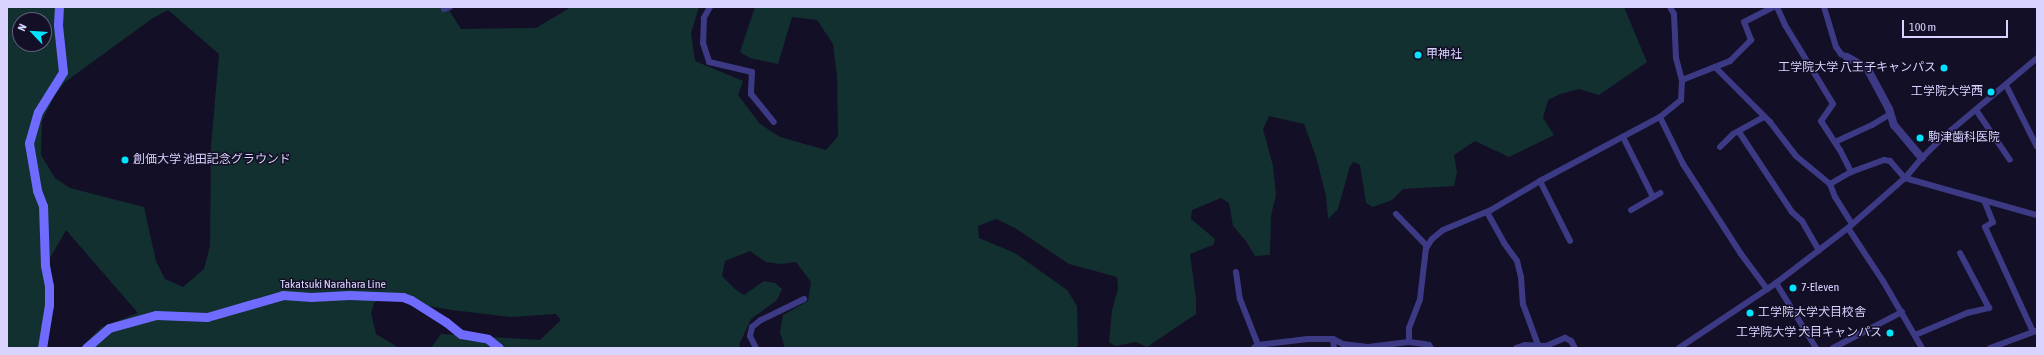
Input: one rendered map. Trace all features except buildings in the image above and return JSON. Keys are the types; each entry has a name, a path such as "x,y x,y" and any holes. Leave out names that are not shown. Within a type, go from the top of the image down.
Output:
{"main road":[{"path":"42,348 49,305 49,286 45,265 42,206 37,190 29,143 38,112 63,72 58,25 59,7"},
{"name":"Takatsuki Narahara Line","path":"86,348 109,328 156,315 207,317 283,295 311,297 372,295 403,297 420,305 461,334 488,339 499,348"}],"street":[{"path":"710,7 704,18 703,44 709,62 752,72 751,94 774,122"},
{"path":"1409,342 1409,328 1420,299 1427,246 1443,230 1487,212 1540,181 1660,117 1681,100 1682,80 1676,58 1674,14 1670,7"},
{"path":"1682,80 1730,61 1751,40 1744,22 1775,7 1833,104 1821,121 1835,142 1851,172"},
{"path":"1824,7 1834,42 1841,54 1867,68 1894,125 1922,158"},
{"path":"1679,348 1768,289 1850,226 1905,178 1922,158 2037,58"},
{"path":"1715,67 1764,117 1796,156 1830,184 1850,226 1922,348"},
{"path":"2006,86 2037,147"},
{"path":"1976,110 2010,160"},
{"path":"1835,142 1872,125 1890,114"},
{"path":"1660,117 1683,164 1741,254 1768,289"},
{"path":"1720,147 1733,134 1764,117"},
{"path":"1739,132 1792,212 1802,221 1819,251"},
{"path":"1623,137 1653,197"},
{"path":"1830,184 1851,172 1884,160 1890,161 1905,178 2037,215"},
{"path":"1540,181 1570,241"},
{"path":"1631,210 1660,193"},
{"path":"1984,200 1993,222 1985,227 2035,331 1990,348"},
{"path":"1487,212 1504,243 1517,261 1521,277 1523,304 1538,345"},
{"path":"1396,214 1427,246"},
{"path":"1915,334 1967,313 1989,308 1960,253"},
{"path":"1236,272 1240,299 1256,346 1300,340 1333,339 1344,344 1368,347 1409,342 1429,345 1431,348"},
{"path":"1776,283 1816,348"},
{"path":"756,348 750,336 752,327 761,320 804,299"},
{"path":"1833,348 1902,312"},
{"path":"1516,348 1526,345 1546,346 1565,338 1571,341 1575,348"},
{"path":"1333,339 1334,348"}],"green space":[{"path":"7,7 447,7 461,29 536,28 571,7 699,7 691,33 695,61 743,81 738,95 760,124 780,137 826,150 838,136 837,76 833,44 817,20 792,17 778,64 750,58 740,52 755,7 1624,7 1647,62 1599,95 1579,89 1560,94 1548,100 1543,118 1554,135 1509,157 1475,141 1454,155 1457,172 1454,186 1403,189 1392,200 1373,207 1366,203 1360,165 1354,162 1350,166 1338,209 1328,219 1326,196 1316,157 1304,124 1269,116 1263,129 1273,166 1276,195 1271,216 1270,255 1255,256 1246,241 1233,226 1229,203 1221,198 1192,210 1191,219 1215,239 1213,245 1190,254 1196,299 1196,314 1147,347 1136,342 1115,346 1109,342 1112,310 1118,289 1117,277 1069,264 1015,228 996,219 978,226 979,238 1015,253 1067,290 1077,306 1078,345 1076,348 785,348 780,332 783,315 808,301 811,282 796,262 781,264 766,262 750,251 725,261 722,276 735,289 744,295 764,281 775,283 782,289 777,300 751,319 739,345 740,348 431,348 441,334 540,340 561,320 556,314 511,317 452,310 417,304 388,293 374,303 371,313 376,334 399,348 80,348 102,327 138,313 66,230 50,258 46,336 42,348 7,348","holes":["168,10 219,54 211,147 210,246 204,269 183,287 165,279 156,261 144,207 70,188 55,178 41,155 42,121 54,96 65,82 153,18"]}],"place":[{"name":"甲神社","path":"1418,55"},
{"name":"工学院大学 八王子キャンパス","path":"1944,68"},
{"name":"工学院大学西","path":"1991,92"},
{"name":"駒津歯科医院","path":"1920,138"},
{"name":"創価大学 池田記念グラウンド","path":"125,160"},
{"name":"7-Eleven","path":"1793,288"},
{"name":"工学院大学犬目校舎","path":"1750,313"},
{"name":"工学院大学 犬目キャンパス","path":"1890,333"}]}
